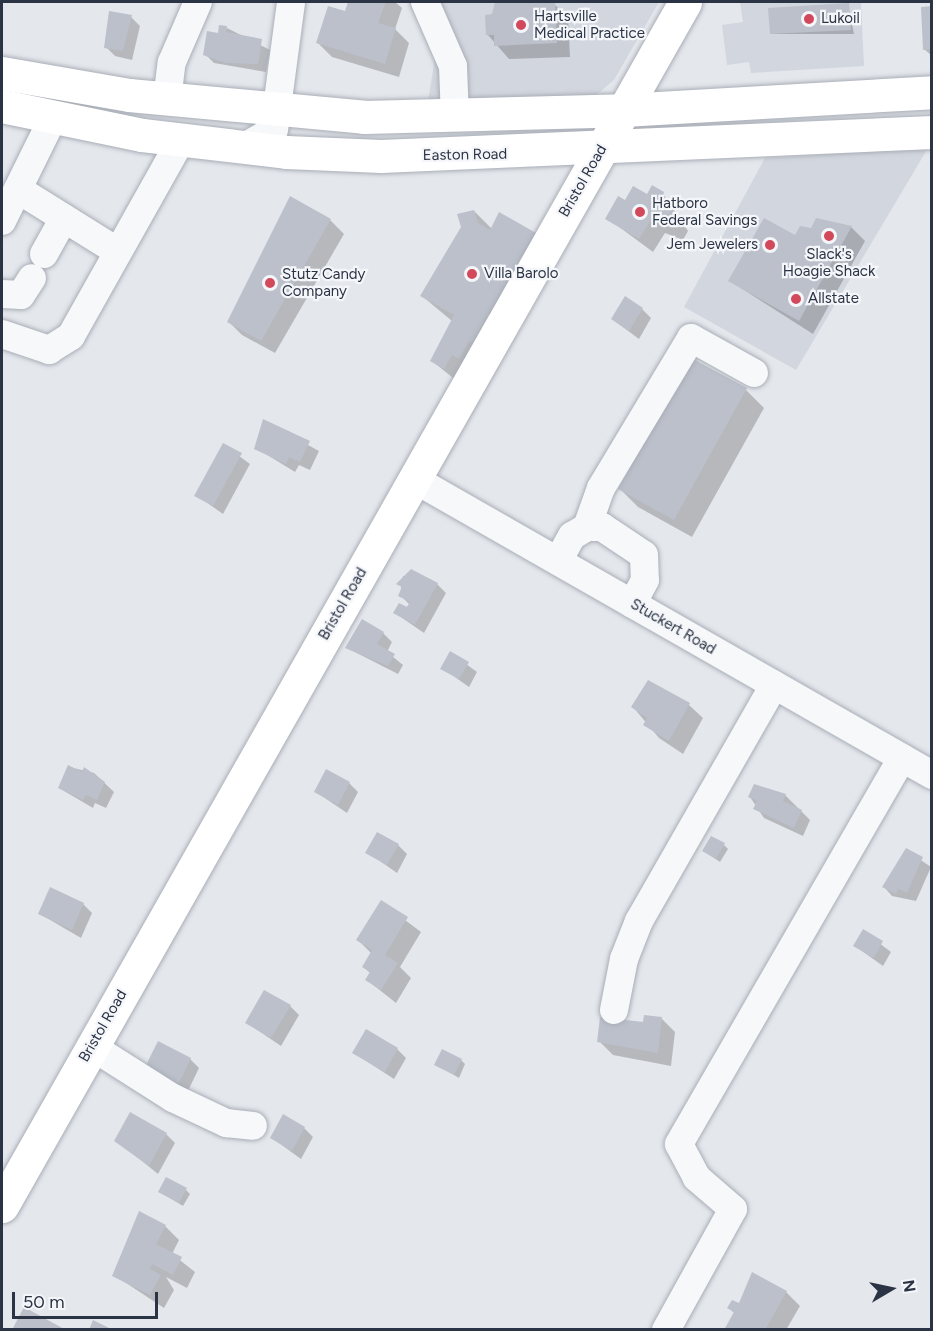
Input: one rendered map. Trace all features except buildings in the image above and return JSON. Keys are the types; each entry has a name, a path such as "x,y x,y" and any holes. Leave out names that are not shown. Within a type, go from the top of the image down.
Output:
{"main road":[{"name":"Bristol Road","path":"2,1206 686,2"},
{"path":"2,73 167,100 279,112 455,117 623,110 932,92"},
{"name":"Easton Road","path":"2,106 52,118 181,140 244,147 381,156 601,150 932,132"}],"street":[{"path":"167,100 172,62 198,2"},
{"path":"244,147 274,130 279,112 288,2"},
{"path":"425,2 453,66 455,117"},
{"path":"2,222 52,118"},
{"path":"2,334 39,350 63,344 181,140"},
{"path":"19,190 117,251"},
{"path":"2,294 21,295 64,218"},
{"path":"587,527 601,488 691,338 754,373"},
{"name":"Stuckert Road","path":"414,479 932,776"},
{"path":"558,561 572,536 587,527 602,527 644,555 645,580 632,604"},
{"path":"614,1010 624,959 639,921 774,685"},
{"path":"666,1329 733,1209 697,1178 680,1144 902,759"},
{"path":"91,1046 173,1098 226,1123 253,1126"}],"shaded area":[{"path":"413,2 659,2 614,80 595,96 428,101 435,58"},
{"path":"740,2 861,2 864,66 751,73 749,62 727,65 722,25 743,22"},
{"path":"928,148 796,370 684,307 765,158"}],"place":[{"name":"Lukoil","path":"809,19"},
{"name":"Hartsville Medical Practice","path":"521,25"},
{"name":"Hatboro Federal Savings","path":"640,212"},
{"name":"Slack's Hoagie Shack","path":"829,236"},
{"name":"Jem Jewelers","path":"770,245"},
{"name":"Villa Barolo","path":"472,274"},
{"name":"Stutz Candy Company","path":"270,283"},
{"name":"Allstate","path":"796,299"}]}
